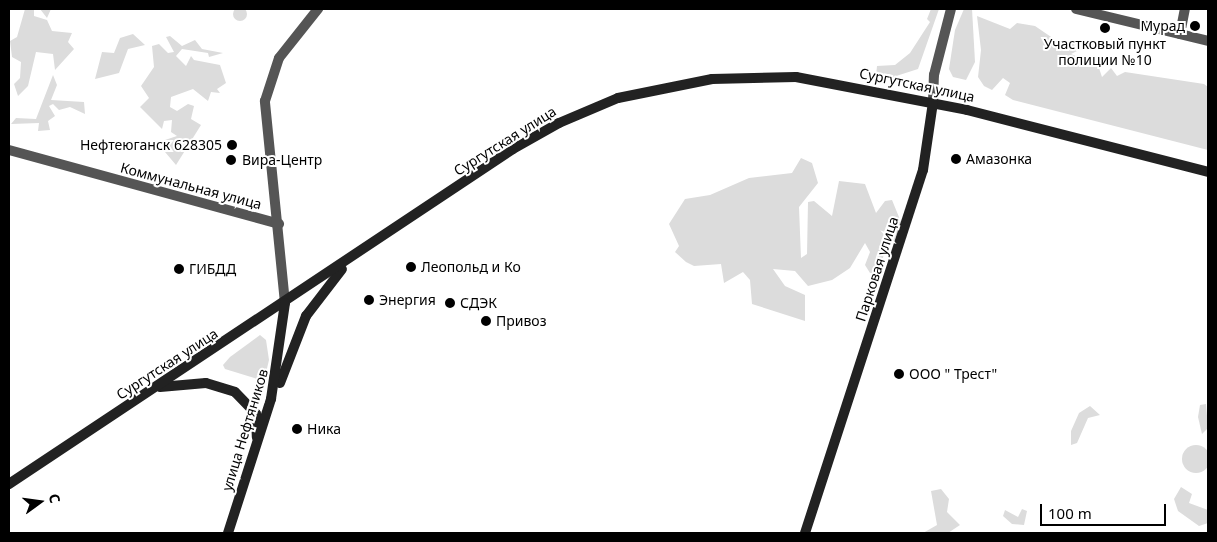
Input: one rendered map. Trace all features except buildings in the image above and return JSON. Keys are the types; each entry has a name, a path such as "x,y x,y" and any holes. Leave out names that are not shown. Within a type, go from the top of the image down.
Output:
{"main road":[{"name":"Сургутская улица","path":"9,484 350,260 534,136 618,98 687,82 777,75 933,102 1208,172"},
{"name":"Парковая улица","path":"805,533 924,170 933,102"},
{"path":"264,426 306,316 350,260"},
{"name":"улица Нефтяников","path":"228,533 264,426 281,354 285,303"},
{"path":"154,388 206,383 235,392 256,414 255,450"}],"street":[{"path":"285,303 279,224 266,131 267,88 289,42 318,9"},
{"name":"Парковая улица","path":"933,102 934,75 951,9"},
{"path":"1076,9 1208,41"},
{"path":"1180,34 1185,9"},
{"name":"Коммунальная улица","path":"9,150 279,224"}],"shaded area":[{"path":"240,7 245,9 247,14 245,19 240,21 235,19 233,14 235,9"},
{"path":"25,9 40,9 34,10 34,16 47,20 52,31 72,33 68,42 74,49 55,70 53,54 36,52 28,86 18,96 14,84 20,78 21,62 12,57 10,41 17,37"},
{"path":"40,9 51,9 47,18"},
{"path":"931,9 939,9 918,69 893,77 876,76 877,66 895,65 910,53 930,22 927,19"},
{"path":"964,9 972,9 975,62 966,80 953,77 949,69 955,30"},
{"path":"977,16 1010,29 1017,23 1035,26 1060,43 1065,40 1085,47 1071,54 1098,65 1102,77 1111,68 1117,76 1125,72 1204,84 1208,87 1208,150 1013,100 1005,95 1010,83 1003,78 992,90 984,86 978,77 981,50"},
{"path":"133,34 145,45 128,49 119,73 95,79 102,52 114,53 120,38"},
{"path":"170,36 182,46 195,40 202,49 223,53 209,57 208,53 182,49 176,56 186,66 191,56 194,60 220,65 226,83 217,89 220,93 211,92 208,101 193,89 171,97 170,107 177,111 188,104 194,106 191,119 201,125 176,165 165,152 162,141 177,136 171,132 172,120 164,121 162,129 140,107 149,98 141,86 154,67 152,46 159,44 168,53 174,52 166,37"},
{"path":"53,75 57,85 51,100 84,102 85,114 70,107 59,110 53,104 49,106 55,116 48,121 50,130 38,131 39,123 11,124 16,118 36,119"},
{"path":"801,158 812,163 818,183 799,207 801,258 807,254 808,202 814,201 832,216 839,181 865,184 876,213 885,201 892,200 901,222 894,242 885,248 880,273 870,273 865,265 870,252 865,243 850,268 832,280 808,286 795,271 773,269 785,286 805,295 805,321 752,304 750,280 743,272 724,283 721,264 694,266 686,262 675,252 679,246 669,224 685,199 710,195 749,178 792,173"},
{"path":"260,335 266,340 269,360 264,381 225,369 223,365 230,357"},
{"path":"1206,404 1208,428 1202,434 1198,417 1200,405"},
{"path":"1090,406 1100,415 1088,418 1077,443 1071,445 1071,431 1079,413"},
{"path":"1196,445 1206,449 1210,459 1206,469 1196,473 1186,469 1182,459 1186,449"},
{"path":"1181,487 1192,494 1189,503 1208,510 1208,523 1199,526 1178,511 1174,499"},
{"path":"941,489 949,499 947,512 960,525 948,533 923,533 937,525 931,491"},
{"path":"1022,509 1027,511 1024,525 1012,524 1003,516 1005,510 1018,517"}],"place":[{"name":"Мурад","path":"1195,26"},
{"name":"Участковый пункт полиции №10","path":"1105,28"},
{"name":"Нефтеюганск 628305","path":"232,145"},
{"name":"Амазонка","path":"956,159"},
{"name":"Вира-Центр","path":"231,160"},
{"name":"Леопольд и Ко","path":"411,267"},
{"name":"ГИБДД","path":"179,269"},
{"name":"Энергия","path":"369,300"},
{"name":"СДЭК","path":"450,303"},
{"name":"Привоз","path":"486,321"},
{"name":"ООО \" Трест\"","path":"899,374"},
{"name":"Ника","path":"297,429"}]}
